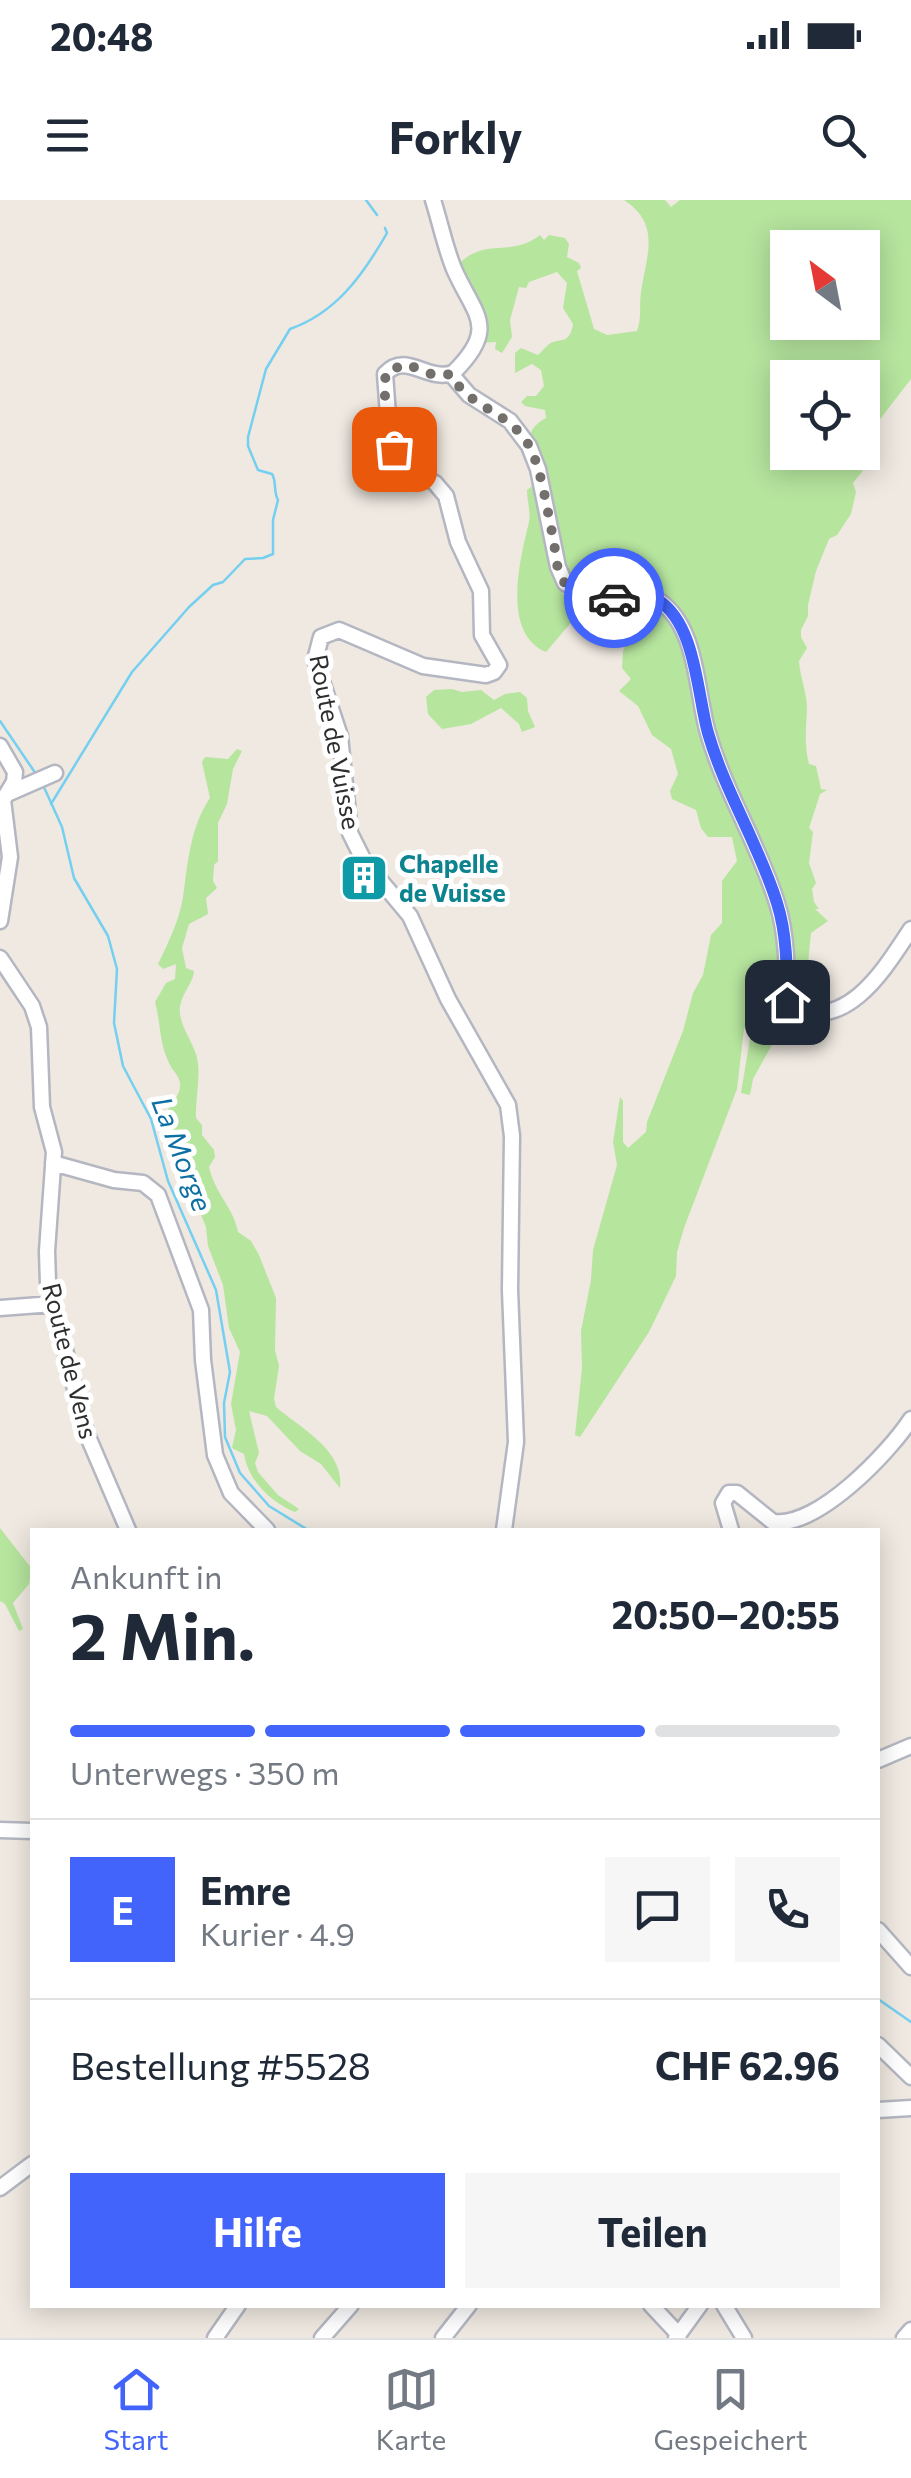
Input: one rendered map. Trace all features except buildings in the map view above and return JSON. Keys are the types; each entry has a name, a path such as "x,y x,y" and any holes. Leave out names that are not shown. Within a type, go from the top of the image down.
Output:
{"street":[{"path":"433,200 453,266 480,319 473,346 451,374 469,394 510,421 529,446 538,468 558,567 565,583 589,596 658,600 676,619 695,670 714,754 777,901 784,929 790,1008 816,1011 856,1001 911,929"},
{"name":"Route de Vuisse","path":"451,374 436,376 406,364 391,368 384,380 386,402 398,461 438,485 450,504 458,542 481,591 482,635 498,667 492,674 481,675 422,666 339,630 321,637 314,654 340,736 348,817 357,848 410,916 448,999 508,1104 512,1136 510,1290 516,1442 504,1528"},
{"path":"0,746 15,772 14,782 3,800 9,867 0,921"},
{"path":"6,794 52,774"},
{"name":"Route de Vens","path":"0,958 32,1006 39,1027 42,1107 53,1140 46,1251 53,1304 86,1432 127,1528"},
{"path":"53,1163 143,1184 158,1195 201,1310 214,1455 231,1493 265,1528"},
{"path":"0,1308 53,1304"},
{"path":"731,1528 723,1503 728,1493 737,1493 773,1522 789,1522 855,1484 911,1419"},
{"path":"880,1759 911,1746"},
{"path":"0,1830 30,1830"},
{"path":"880,1932 911,1967"},
{"path":"880,2047 911,2077"},
{"path":"880,2110 911,2108"},
{"path":"0,2188 30,2166"},
{"path":"216,2338 236,2308"},
{"path":"322,2338 341,2308"},
{"path":"443,2338 467,2308"},
{"path":"653,2308 677,2337 698,2308"},
{"path":"726,2308 744,2338"},
{"path":"904,2338 911,2330"}],"green space":[{"path":"624,200 665,200 671,207 680,200 911,200 911,379 880,419 880,360 770,360 770,470 863,470 853,483 856,492 851,514 837,535 829,539 816,571 808,616 801,630 807,648 799,661 807,703 807,757 809,764 816,766 821,789 827,790 820,794 809,828 813,832 809,863 816,883 812,889 819,909 815,909 828,921 811,933 807,974 795,991 795,1005 783,998 774,1041 753,1079 750,1095 741,1093 752,1026 744,1029 737,1089 684,1228 676,1276 649,1332 580,1437 575,1435 582,1368 581,1331 593,1250 617,1165 613,1142 620,1097 623,1142 628,1148 646,1132 693,993 703,975 711,935 722,923 722,881 737,861 732,837 708,837 696,810 672,799 670,791 678,774 671,749 652,735 638,706 619,691 631,679 622,668 623,651 649,608 644,595 600,595 553,572 563,594 581,604 580,612 546,652 523,629 517,594 529,518 527,490 539,481 529,446 532,430 546,418 545,410 521,402 527,396 536,396 544,386 541,370 532,364 515,373 515,353 521,348 538,355 552,342 569,336 573,324 563,308 567,283 557,272 529,282 526,288 519,287 510,320 512,337 502,353 495,349 496,342 480,343 456,267 466,257 487,249 518,246 540,235 544,240 549,235 565,238 569,244 567,257 581,268 577,271 594,329 607,335 637,331 649,242 643,220"},
{"path":"434,690 481,690 494,700 520,692 527,698 535,727 522,732 519,724 501,708 471,724 442,729 428,714 426,697"},
{"path":"237,749 242,751 218,823 218,861 213,881 217,888 206,898 208,914 189,924 182,948 186,968 194,971 180,1013 198,1062 196,1118 202,1125 202,1135 214,1150 209,1167 212,1177 238,1232 251,1241 259,1255 276,1298 276,1407 319,1441 340,1474 340,1488 321,1464 300,1451 267,1416 249,1411 259,1453 255,1463 258,1472 278,1495 299,1509 295,1512 262,1489 250,1473 244,1454 232,1448 236,1430 231,1404 240,1352 229,1328 223,1285 208,1246 206,1227 163,1122 180,1084 164,1049 155,1002 166,983 175,979 176,964 163,969 158,964 179,914 194,833 210,798 202,762 205,757 228,759"},
{"path":"0,1528 30,1566 29,1584 13,1603 23,1629 19,1631 0,1601"}],"waterway":[{"path":"366,200 377,215"},
{"path":"51,804 132,672 189,607 213,585 223,582 245,559 273,554 273,520 278,500 274,480 272,474 258,470 248,446 266,369 290,329 335,303 358,278 387,233 385,228"},
{"name":"La Morge","path":"0,721 36,774"},
{"name":"La Morge","path":"43,785 62,827 74,878 108,936 117,969 114,1023 123,1066 151,1119 168,1181 216,1290 230,1372 224,1403 225,1437 240,1473 269,1506 305,1528"},
{"name":"La Morge","path":"880,2000 911,2022"}],"way so far":[{"path":"394,449 384,390 386,372 406,364 436,376 451,374 469,394 510,421 529,446 538,468 558,567 565,583 584,595 614,598"}],"place":[{"name":"Chapelle de Vuisse","path":"364,878"}],"route":[{"path":"614,598 664,603 683,633 714,754 777,901 784,929 787,1002"}]}
